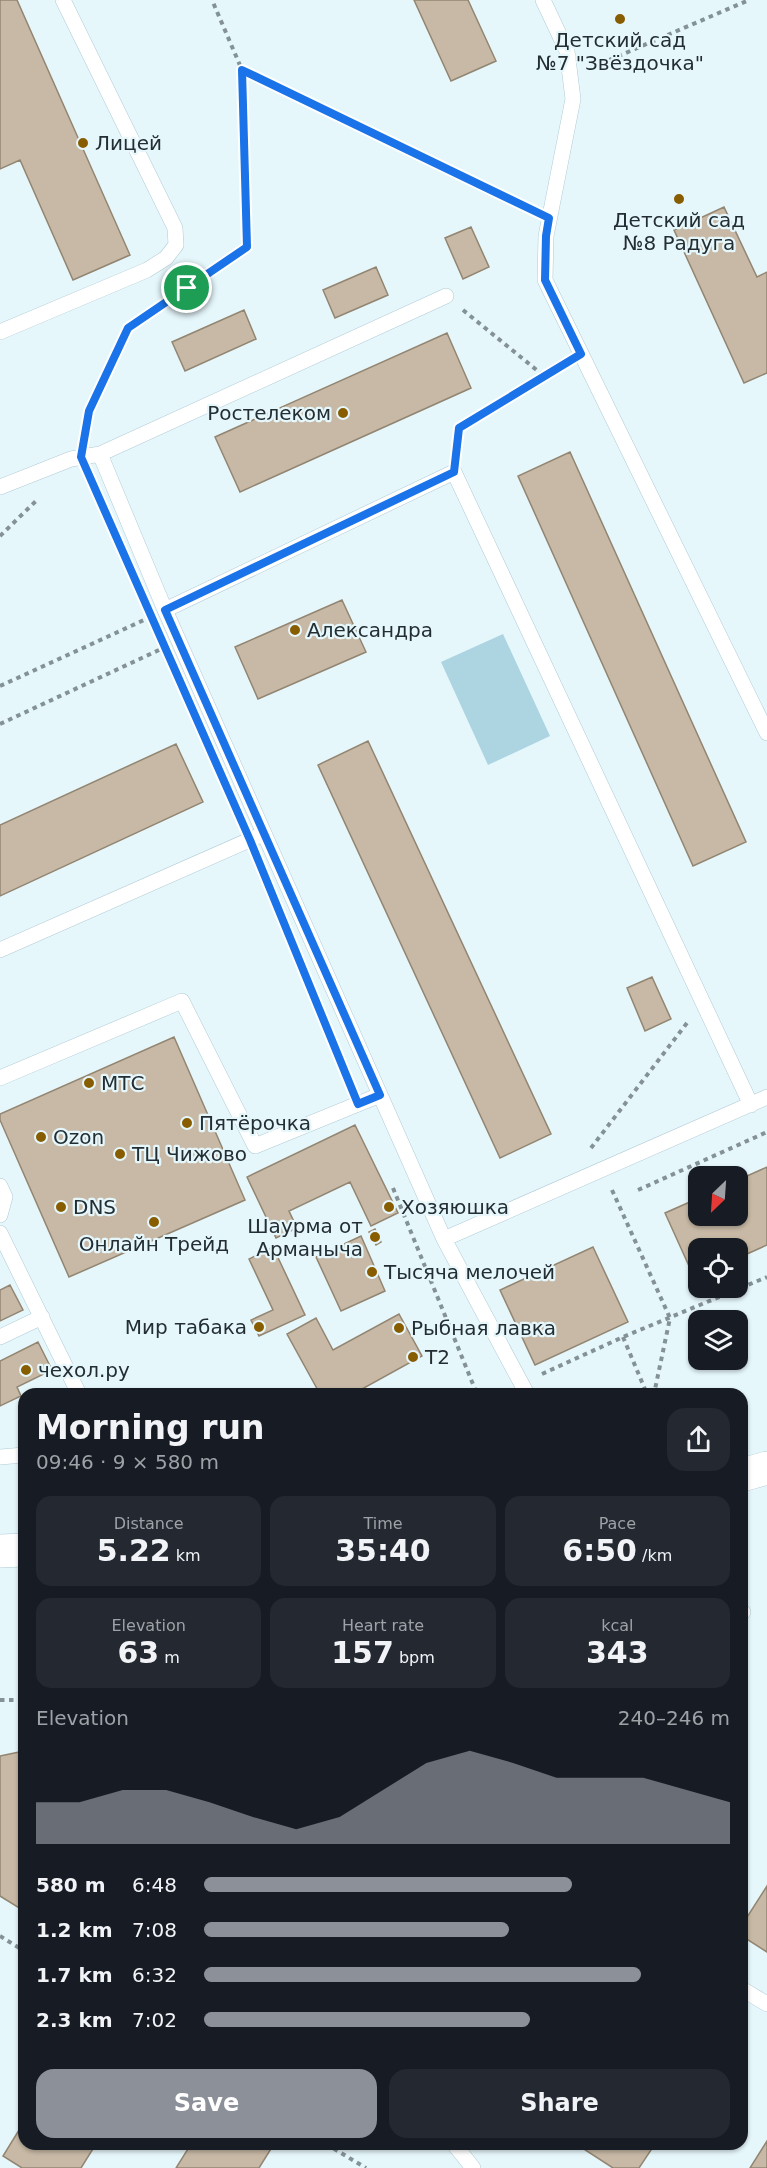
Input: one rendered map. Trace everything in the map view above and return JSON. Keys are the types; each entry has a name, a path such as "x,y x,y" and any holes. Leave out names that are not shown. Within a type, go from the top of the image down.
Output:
{"main road":[{"path":"748,1472 767,1467"},
{"path":"0,1551 18,1550"}],"lane":[{"path":"0,332 147,270 166,258 176,245 175,228 63,0"},
{"path":"543,0 567,51 573,99 546,236 545,280 767,733"},
{"path":"0,488 71,459 100,454 446,296"},
{"path":"100,454 263,834 444,1239 525,1388"},
{"path":"165,610 454,472 751,1104"},
{"path":"0,950 263,834"},
{"path":"0,1078 182,1001 255,1146 380,1095"},
{"path":"444,1239 767,1097"},
{"path":"0,1186 5,1197 0,1215"},
{"path":"0,1233 76,1388"},
{"path":"0,1337 42,1317"},
{"path":"0,1457 18,1456"},
{"path":"748,1470 767,1458"},
{"path":"748,1993 767,2004"},
{"path":"458,2150 472,2168"}],"path":[{"path":"81,457 89,411 128,328 247,247 242,70 212,0"},
{"path":"570,77 749,0"},
{"path":"242,70 549,218"},
{"path":"446,296 544,376"},
{"path":"454,472 459,428 581,354"},
{"path":"0,686 165,610"},
{"path":"0,724 165,647"},
{"path":"559,1189 703,1002"},
{"path":"638,1190 767,1132"},
{"path":"602,1170 670,1318 655,1388"},
{"path":"389,1179 475,1388"},
{"path":"525,1388 623,1337 767,1276"},
{"path":"623,1337 644,1388"},
{"path":"0,1700 18,1700"},
{"path":"0,1936 18,1947"},
{"path":"336,2150 366,2168"}],"shaded area":[{"path":"503,634 550,736 488,765 441,662"}],"building":[{"path":"0,0 17,0 130,255 73,280 20,160 0,169"},
{"path":"414,0 468,0 496,61 451,81"},
{"path":"724,207 757,277 767,272 767,373 744,383 674,230"},
{"path":"471,227 489,267 463,279 445,238"},
{"path":"376,267 388,295 335,318 323,290"},
{"path":"244,310 256,339 185,371 172,342"},
{"name":"Ростелеком","path":"447,333 471,388 240,492 215,437"},
{"path":"570,452 746,842 693,866 518,476"},
{"path":"342,600 366,652 258,699 235,647"},
{"path":"368,741 551,1134 500,1158 318,765"},
{"path":"176,744 203,802 0,896 0,825"},
{"path":"652,977 671,1019 645,1031 627,988"},
{"name":"ТЦ Чижово","path":"174,1037 245,1200 69,1277 0,1120 0,1114"},
{"path":"355,1125 398,1213 371,1226 350,1182 289,1211 297,1228 276,1238 247,1177"},
{"path":"767,1167 767,1245 748,1254 748,1238 688,1238 688,1264 665,1213 688,1203 688,1226 748,1226 748,1176"},
{"name":"Шаурма от Арманыча","path":"375,1229 381,1242 376,1245 369,1232"},
{"path":"361,1236 385,1291 341,1311 316,1257"},
{"path":"273,1247 305,1315 259,1336 251,1320 273,1310 249,1259"},
{"path":"593,1247 628,1322 535,1365 500,1290"},
{"path":"10,1285 23,1310 0,1321 0,1290"},
{"path":"399,1314 422,1356 364,1388 317,1388 287,1334 316,1318 333,1350"},
{"path":"38,1342 52,1370 17,1387 18,1397 0,1406 0,1361"},
{"path":"18,1752 18,1907 0,1896 0,1756"},
{"path":"767,1886 767,1952 748,1940 748,1916"},
{"path":"18,2132 18,2150 92,2150 81,2168 22,2168 3,2156"},
{"path":"767,2141 767,2168 750,2168"},
{"path":"187,2150 270,2150 259,2168 176,2168"},
{"path":"585,2150 651,2150 639,2168 613,2168"}],"place":[{"name":"Детский сад №7 \"Звёздочка\"","path":"620,19"},
{"name":"Лицей","path":"83,143"},
{"name":"Детский сад №8 Радуга","path":"679,199"},
{"name":"Ростелеком","path":"343,413"},
{"name":"Александра","path":"295,630"},
{"name":"МТС","path":"89,1083"},
{"name":"Пятёрочка","path":"187,1123"},
{"name":"Ozon","path":"41,1137"},
{"name":"ТЦ Чижово","path":"120,1154"},
{"name":"DNS","path":"61,1207"},
{"name":"Хозяюшка","path":"389,1207"},
{"name":"Онлайн Трейд","path":"154,1222"},
{"name":"Шаурма от Арманыча","path":"375,1237"},
{"name":"Тысяча мелочей","path":"372,1272"},
{"name":"Мир табака","path":"259,1327"},
{"name":"Рыбная лавка","path":"399,1328"},
{"name":"T2","path":"413,1357"},
{"name":"чехол.ру","path":"26,1370"}],"route":[{"path":"242,70 549,218 546,236 545,280 581,354 459,428 454,472 165,610 380,1095 358,1104 250,840 81,457 89,411 128,328 187,288 247,247 242,70"}]}
